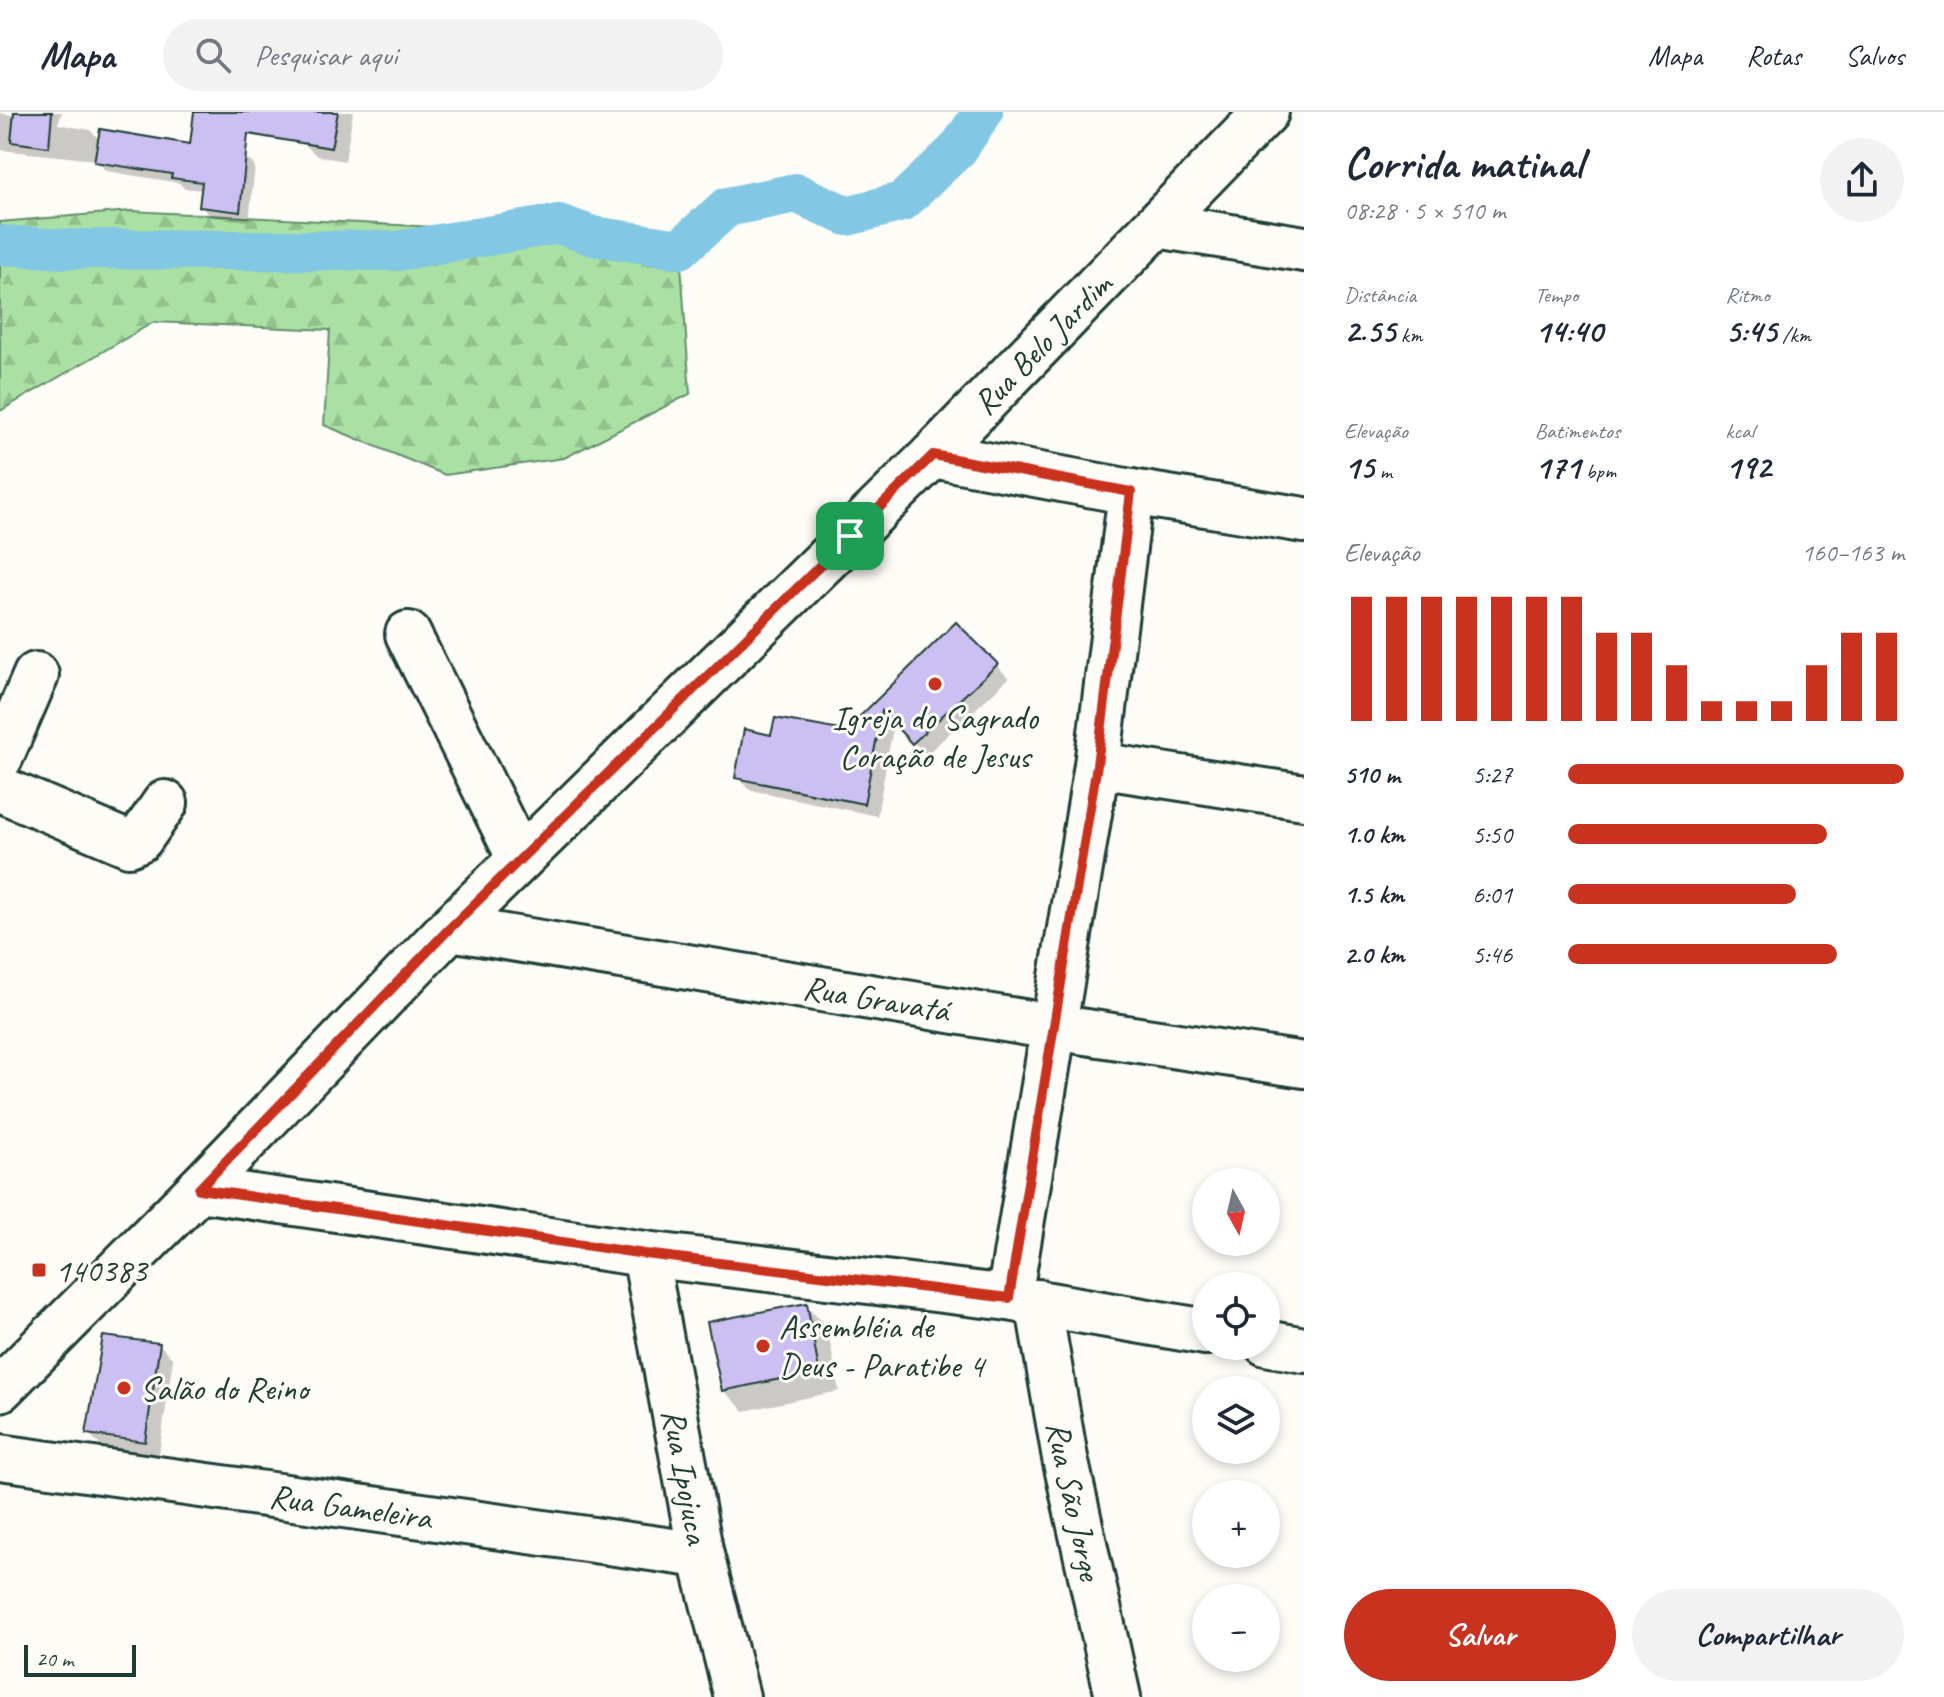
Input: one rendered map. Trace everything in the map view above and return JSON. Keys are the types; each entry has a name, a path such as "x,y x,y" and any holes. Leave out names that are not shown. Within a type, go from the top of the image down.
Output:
{"street":[{"name":"Rua Belo Jardim","path":"0,1389 199,1189 450,928 933,455 1266,112"},
{"path":"1157,225 1304,249"},
{"path":"933,455 1304,520"},
{"name":"Rua São Jorge","path":"1118,1697 1062,1444 1024,1300 1053,1027 1097,765 1131,492"},
{"path":"408,634 520,859"},
{"path":"0,758 36,675"},
{"path":"1097,765 1304,797"},
{"path":"0,789 129,844 140,839 165,803"},
{"name":"Rua Gravatá","path":"450,928 1304,1065"},
{"path":"199,1189 645,1254 1024,1300 1192,1330"},
{"name":"Rua Ipojuca","path":"645,1254 701,1555 737,1697"},
{"path":"1280,1346 1304,1350"},
{"name":"Rua Gameleira","path":"0,1457 701,1555"}],"green space":[{"path":"131,211 512,231 680,249 690,394 564,458 445,475 324,425 330,330 154,322 0,411 0,222"}],"building":[{"path":"14,112 52,112 49,147 11,142"},
{"path":"194,112 338,112 331,148 248,134 240,212 199,207 202,182 171,178 172,174 94,162 100,129 190,144"},
{"path":"956,622 998,664 912,744 882,711 864,804 735,778 744,729 771,735 775,718 845,731"},
{"name":"Assembléia de Deus - Paratibe 4","path":"807,1303 819,1371 722,1391 707,1322"},
{"name":"Salão do Reino","path":"103,1336 160,1343 145,1442 86,1434"}],"waterway":[{"path":"0,245 66,249 397,251 559,224 593,236 680,249 727,207 796,193 847,216 902,202 958,149 983,112"}],"place":[{"name":"Igreja do Sagrado Coração de Jesus","path":"935,684"},
{"name":"140383","path":"39,1270"},
{"name":"Assembléia de Deus - Paratibe 4","path":"763,1346"},
{"name":"Salão do Reino","path":"124,1388"}],"route":[{"path":"933,455 1131,492 1097,765 1009,1298 645,1254 199,1189 450,928 850,536 933,455"}]}
